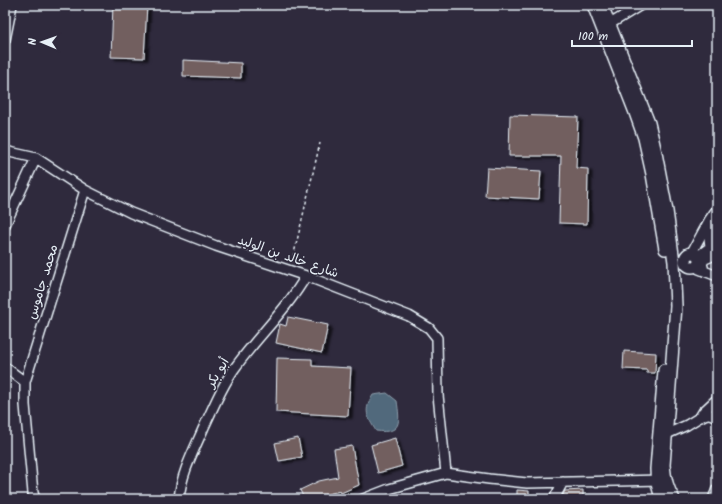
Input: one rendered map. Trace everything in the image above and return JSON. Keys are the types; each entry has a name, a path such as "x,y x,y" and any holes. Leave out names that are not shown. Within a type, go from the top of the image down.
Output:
{"main road":[{"path":"593,5 644,138 675,262"},
{"path":"602,5 649,123 667,211 675,262 669,276 663,437 659,493 662,499"},
{"path":"675,262 686,255 704,259"},
{"path":"661,480 674,499"}],"street":[{"path":"5,40 12,5"},
{"path":"610,24 641,5"},
{"name":"شارع خالد بن الوليد","path":"5,151 36,158 85,190 131,213 216,246 306,276 409,316 429,328 434,332 437,338 438,395 446,473"},
{"path":"5,225 36,158"},
{"name":"محمد جاموس","path":"35,499 33,492 26,405 26,382 85,190"},
{"path":"717,209 710,218 704,259 717,276"},
{"path":"704,259 710,247 709,236 717,215"},
{"path":"704,259 710,247"},
{"name":"أبو بكر","path":"179,499 181,484 185,472 223,388 236,366 282,310 299,288 306,276"},
{"path":"9,370 26,382"},
{"path":"700,417 703,412 717,399"},
{"path":"663,437 706,414 710,414 717,418"},
{"path":"363,499 389,489 446,473 527,483 661,480"},
{"path":"554,499 563,482"},
{"path":"713,499 717,489"}],"path":[{"path":"290,270 320,143"}],"water":[{"path":"387,393 397,401 399,421 395,428 391,431 376,431 368,417 368,405 373,395"}],"building":[{"path":"113,5 147,5 144,58 111,57"},
{"path":"183,60 241,63 241,78 183,76"},
{"path":"510,115 578,117 576,168 588,169 587,224 559,223 561,156 509,156"},
{"path":"487,168 541,171 539,199 485,196"},
{"path":"288,317 328,325 322,353 276,343 280,324 286,326"},
{"path":"624,351 656,353 655,373 647,373 647,370 623,369"},
{"path":"277,358 312,359 312,366 351,368 348,416 276,412"},
{"path":"298,438 302,457 279,461 275,443"},
{"path":"395,438 402,466 378,473 371,445"},
{"path":"352,446 359,485 341,493 340,491 324,495 326,499 304,499 300,490 319,481 338,477 334,449"},
{"path":"517,490 529,491 529,499 517,499"},
{"path":"583,490 583,499 564,499 563,494 565,491"}]}
